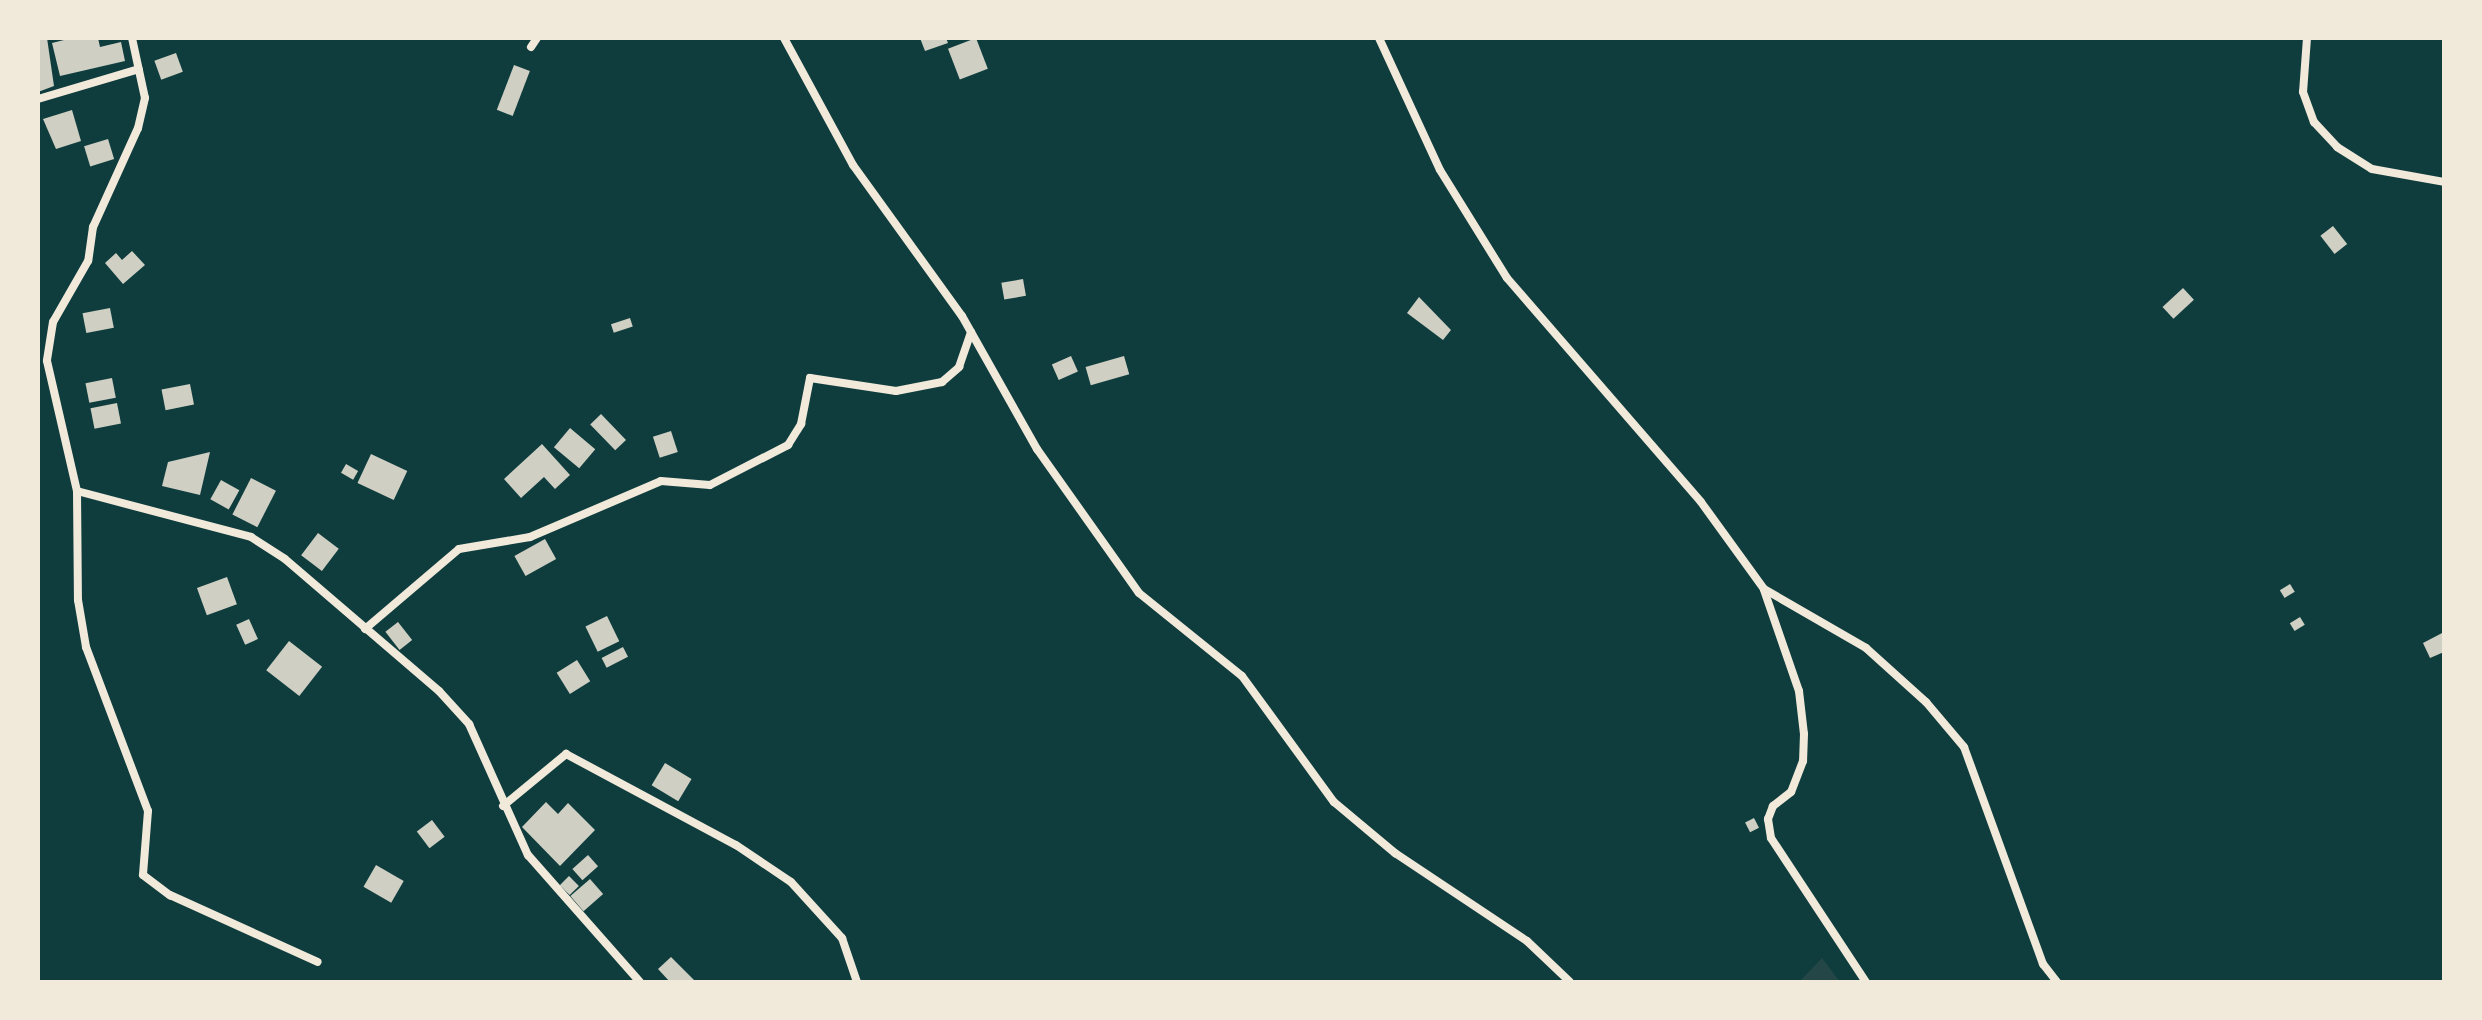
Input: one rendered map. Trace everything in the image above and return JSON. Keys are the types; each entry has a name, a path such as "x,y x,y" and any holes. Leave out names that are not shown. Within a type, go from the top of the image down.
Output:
{"street":[{"path":"132,38 145,98 138,128 93,227 88,261 53,322 47,361 77,491 78,600 86,647 148,811 143,875 170,895 318,962"},
{"path":"531,47 537,38"},
{"path":"784,38 853,165 971,331 1037,449 1139,593 1242,676 1334,802 1395,853 1527,941 1570,982"},
{"path":"1379,38 1440,170 1507,278 1701,502 1764,589 1799,691 1804,734 1803,761 1791,792 1773,806 1768,819 1771,838 1866,982"},
{"path":"2307,38 2303,92 2314,122 2337,147 2372,169 2444,182"},
{"path":"38,99 139,69"},
{"path":"365,629 459,549 530,537 661,481 710,485 788,445 801,424 810,378 896,391 942,382 959,367 971,331"},
{"path":"77,491 251,537 285,559 439,691 469,724 503,806 528,855 640,982"},
{"path":"1764,589 1866,648 1926,702 1964,747 2043,964 2057,982"},
{"path":"503,806 566,754 736,845 791,882 842,938 857,982"}],"shaded area":[{"path":"1822,958 1840,982 1800,982 1800,981"}],"building":[{"path":"38,38 47,38 54,86 38,92"},
{"path":"72,38 98,38 100,47 121,42 125,61 60,76 52,43"},
{"path":"920,38 946,38 948,43 925,51"},
{"path":"976,38 988,69 960,80 948,49"},
{"path":"176,53 183,72 161,80 154,61"},
{"path":"514,65 530,71 513,116 497,110"},
{"path":"72,110 81,141 56,149 43,119"},
{"path":"108,139 114,159 90,166 84,146"},
{"path":"2333,226 2347,244 2335,254 2320,236"},
{"path":"132,251 145,265 123,284 105,263 116,253 122,260"},
{"path":"1023,279 1026,296 1004,300 1001,283"},
{"path":"2183,288 2194,300 2173,319 2163,307"},
{"path":"1419,297 1451,330 1443,340 1407,313"},
{"path":"110,308 114,328 86,333 83,313"},
{"path":"630,318 633,327 614,333 611,324"},
{"path":"1071,356 1078,372 1059,380 1052,365"},
{"path":"1124,356 1129,374 1091,385 1086,367"},
{"path":"112,378 116,398 89,403 85,383"},
{"path":"190,384 194,405 166,410 162,390"},
{"path":"117,403 121,424 95,429 90,408"},
{"path":"601,414 626,440 615,450 590,424"},
{"path":"570,428 595,449 579,468 554,447"},
{"path":"671,431 678,452 660,458 653,437"},
{"path":"542,444 570,475 555,489 544,477 521,498 504,479"},
{"path":"210,452 200,495 162,486 168,462"},
{"path":"371,454 407,471 394,500 357,483"},
{"path":"346,464 358,471 353,480 341,473"},
{"path":"251,478 276,491 257,527 232,515"},
{"path":"221,480 239,490 229,509 210,499"},
{"path":"318,533 339,549 322,571 301,555"},
{"path":"545,539 556,559 526,576 514,556"},
{"path":"227,577 237,604 207,615 197,588"},
{"path":"2290,584 2295,592 2285,598 2280,590"},
{"path":"607,616 619,641 598,652 585,627"},
{"path":"2300,617 2305,625 2295,631 2290,623"},
{"path":"249,619 258,639 245,645 236,625"},
{"path":"398,622 412,640 400,650 385,632"},
{"path":"2444,632 2444,652 2430,658 2423,643"},
{"path":"289,641 322,667 299,696 266,670"},
{"path":"623,647 628,657 607,668 602,658"},
{"path":"577,660 590,681 570,694 557,673"},
{"path":"665,763 692,779 678,801 652,785"},
{"path":"546,802 558,814 568,803 595,830 560,866 522,827"},
{"path":"1754,818 1759,828 1750,832 1745,823"},
{"path":"432,820 445,837 429,848 417,831"},
{"path":"588,855 598,866 582,880 572,869"},
{"path":"376,865 404,881 391,903 364,887"},
{"path":"569,876 579,886 570,895 560,885"},
{"path":"590,879 603,894 583,911 570,896"},
{"path":"671,957 694,980 692,982 670,982 658,969"}]}
